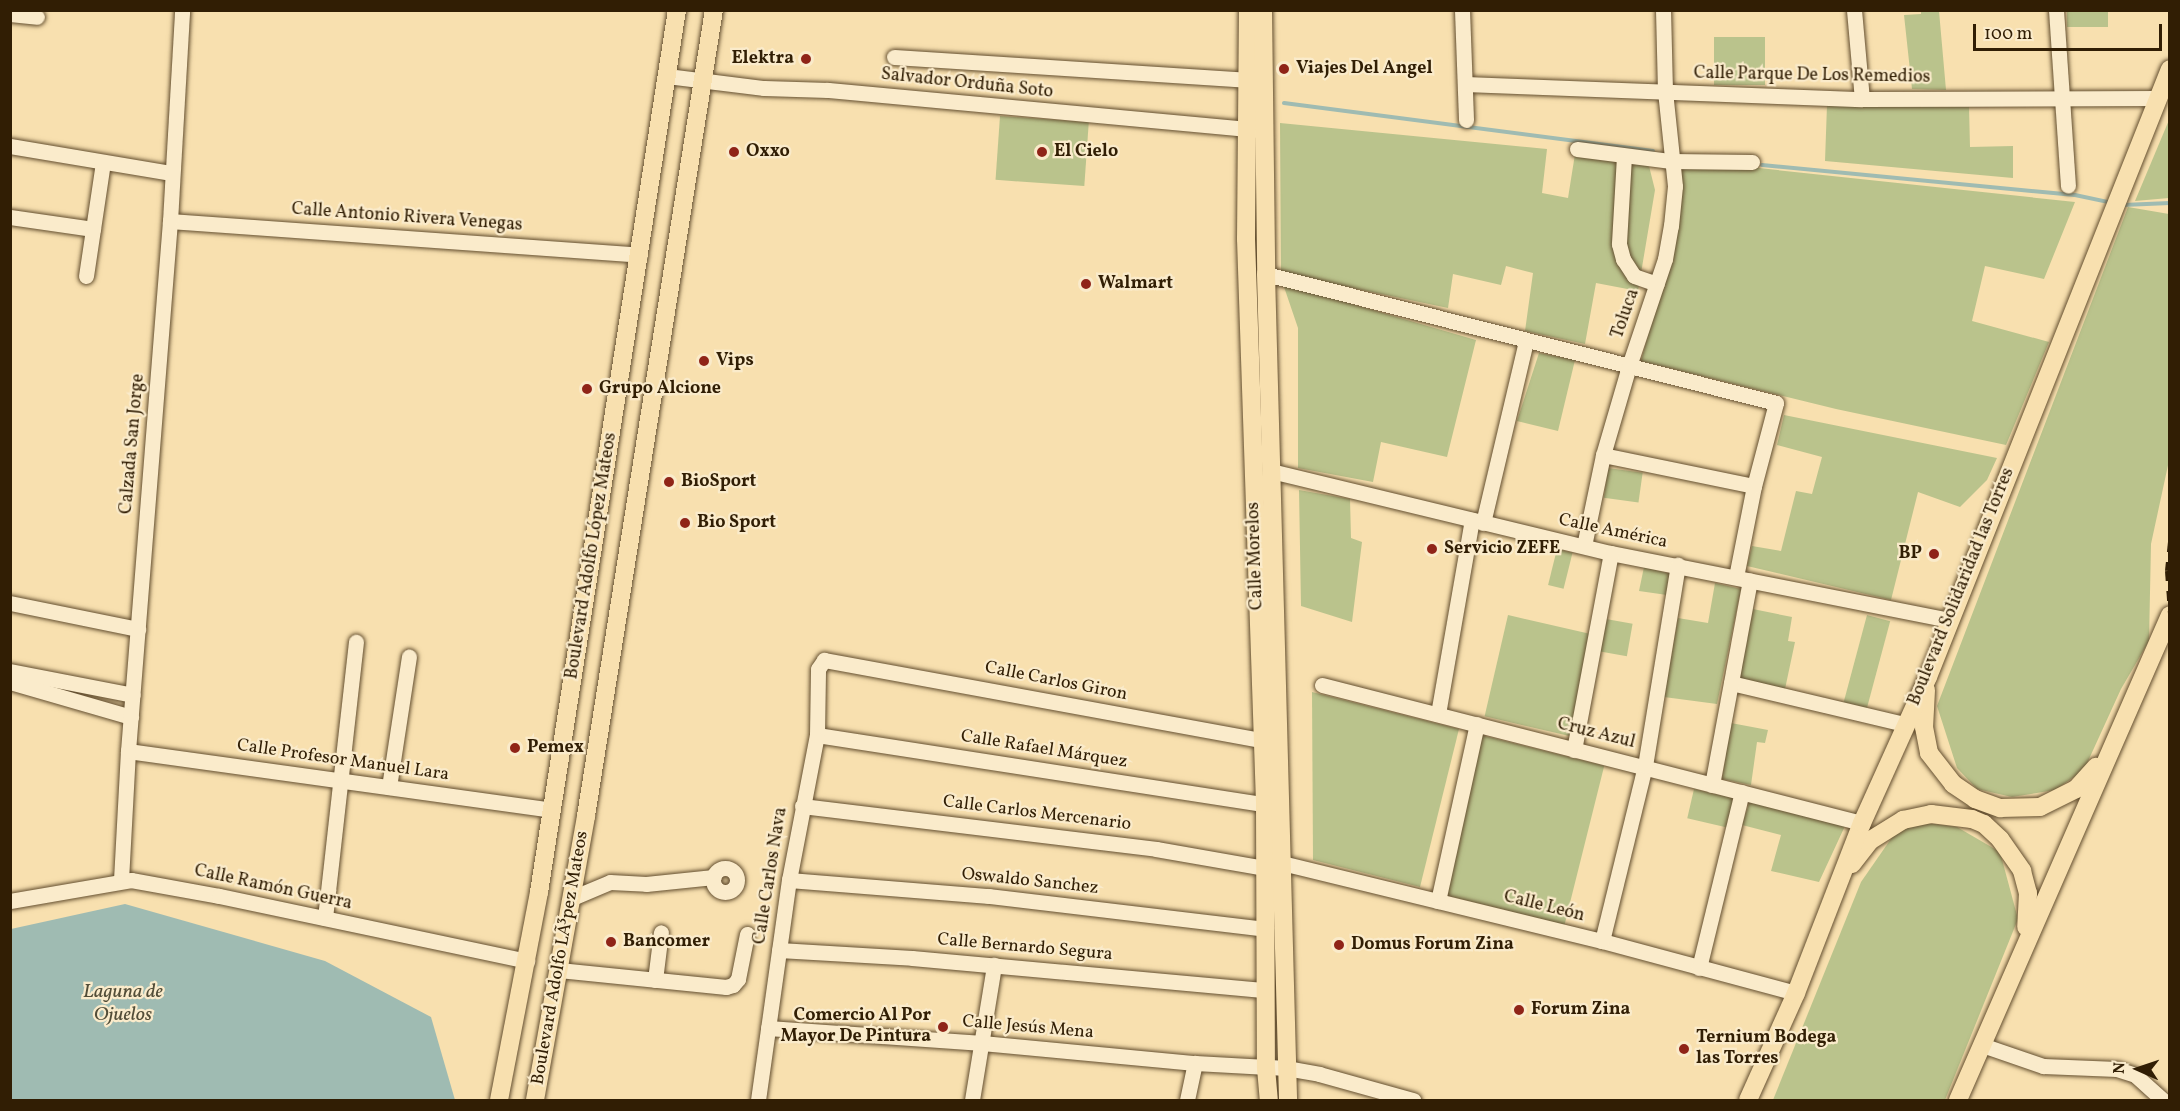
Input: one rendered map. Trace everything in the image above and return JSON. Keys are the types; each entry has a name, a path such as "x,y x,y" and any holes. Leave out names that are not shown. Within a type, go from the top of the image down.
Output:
{"main road":[{"name":"Boulevard Adolfo López Mateos","path":"499,1101 527,961 677,10"},
{"name":"Boulevard Adolfo López Mateos","path":"586,816 666,300 714,10"},
{"name":"Calle Morelos","path":"1248,10 1250,80 1256,130 1266,274 1271,471 1271,742 1274,866 1288,1101"},
{"name":"Calle Morelos","path":"1263,10 1256,130 1246,239 1271,742 1265,804 1274,866 1266,929 1266,1068 1269,1101"},
{"name":"Boulevard Solidaridad las Torres","path":"1748,1101 1796,993 1862,823 1928,677 2169,69"},
{"path":"1958,1101 2022,949 2169,615"},
{"path":"1928,677 1924,727 1929,753 1953,784 1987,804 2027,809 2040,807 2065,796 2085,780 2117,734"},
{"path":"1842,878 1871,840 1903,820 1931,814 1972,819 1984,824 2000,839 2022,871 2028,907 2022,949"},
{"name":"Boulevard Adolfo LÃ³pez Mateos","path":"535,1101 586,816"}],"street":[{"name":"Calzada San Jorge","path":"121,880 128,751 170,221 182,10"},
{"path":"1462,10 1466,120"},
{"name":"Toluca","path":"1584,546 1603,455 1629,366 1665,259 1672,216 1675,186 1665,92 1663,10"},
{"path":"1854,10 1862,99"},
{"path":"2056,10 2068,186"},
{"path":"10,14 37,17"},
{"path":"894,57 1250,80"},
{"name":"Salvador Orduña Soto","path":"667,76 1256,130"},
{"name":"Calle Parque De Los Remedios","path":"1465,84 1862,99 2158,98"},
{"path":"10,146 172,173"},
{"path":"1577,149 1671,161 1752,162"},
{"path":"1624,156 1619,244 1623,259 1634,276 1657,284"},
{"path":"86,276 103,162"},
{"path":"10,217 93,229"},
{"name":"Calle Antonio Rivera Venegas","path":"170,221 640,255"},
{"path":"1266,274 1776,403 1754,486 1731,683 1712,785"},
{"path":"1438,714 1477,522 1526,341"},
{"path":"1603,455 1754,486"},
{"name":"Calle América","path":"1271,471 1611,553 1950,620"},
{"path":"1574,750 1611,553"},
{"path":"1602,941 1645,766 1678,565"},
{"path":"10,603 138,628"},
{"path":"325,918 356,642"},
{"path":"389,787 409,657"},
{"name":"Calle Carlos Giron","path":"824,660 1271,742"},
{"name":"Calle Carlos Nava","path":"758,1101 789,880 817,735 818,669 824,660"},
{"path":"10,671 133,695"},
{"path":"10,682 131,717"},
{"path":"1731,683 1905,724"},
{"name":"Cruz Azul","path":"1322,686 1645,766 1862,823"},
{"path":"1438,901 1477,724"},
{"name":"Calle Rafael Márquez","path":"817,735 1265,804"},
{"name":"Calle Profesor Manuel Lara","path":"128,751 551,810"},
{"path":"1700,968 1742,792"},
{"name":"Calle Carlos Mercenario","path":"802,806 1156,849 1274,866"},
{"name":"Calle León","path":"1274,866 1438,901 1602,941 1796,993"},
{"path":"572,898 610,882 646,884 714,877"},
{"name":"Calle Ramón Guerra","path":"10,901 121,880 219,896 527,961"},
{"name":"Oswaldo Sanchez","path":"789,880 989,897 1266,929"},
{"path":"655,980 661,932"},
{"path":"560,970 726,987 733,985 738,979 747,934"},
{"name":"Calle Bernardo Segura","path":"779,950 994,965 1266,990"},
{"path":"972,1101 994,965"},
{"name":"Calle Jesús Mena","path":"768,1028 982,1043 1195,1064 1286,1068 1329,1076 1413,1101"},
{"path":"1982,1045 2043,1066 2117,1069 2135,1076 2163,1101"},
{"path":"1187,1101 1195,1064"}],"green space":[{"path":"1921,11 1939,11 1946,90 1912,89 1904,15 1921,14"},
{"path":"2067,11 2108,11 2108,27 2067,27"},
{"path":"1714,37 1765,37 1765,85 1714,85"},
{"path":"1827,105 1969,106 1970,147 2013,146 2013,178 1825,161"},
{"name":"El Cielo","path":"1000,116 1089,122 1084,186 996,180"},
{"path":"2169,120 2169,198 2135,201"},
{"path":"1280,123 1547,149 1542,193 1568,198 1575,154 1647,158 1655,190 1638,291 1596,283 1585,344 1525,331 1533,273 1506,266 1501,285 1453,274 1448,308 1281,273"},
{"path":"1665,158 2075,202 2044,279 1985,266 1972,321 2049,342 2006,445 1836,409 1641,361 1659,294 1676,204"},
{"path":"2128,207 2169,214 2170,456 2151,544 2149,641 2121,689 2084,770 2055,790 2012,797 1977,789 1957,768 1937,706"},
{"path":"1283,284 1476,340 1447,457 1381,442 1373,482 1298,468 1298,328"},
{"path":"1539,353 1575,360 1558,431 1517,421"},
{"path":"1784,415 1997,458 1987,480 1960,507 1918,492 1891,600 1747,566 1752,546 1781,551 1796,491 1812,494 1822,457 1777,445"},
{"path":"1608,468 1643,473 1638,503 1604,498"},
{"path":"1299,490 1350,499 1351,538 1362,542 1352,622 1301,606"},
{"path":"1557,549 1573,553 1564,589 1548,585"},
{"path":"1644,567 1671,574 1667,595 1639,591"},
{"path":"1715,583 1741,589 1717,704 1664,697 1678,618 1708,623"},
{"path":"1748,608 1792,617 1788,641 1795,642 1785,689 1735,678"},
{"path":"1508,615 1593,635 1569,736 1485,716"},
{"path":"1867,615 1890,621 1867,708 1844,702"},
{"path":"1606,619 1633,624 1627,656 1600,651"},
{"path":"1312,692 1459,729 1420,887 1313,860"},
{"path":"1731,723 1768,730 1765,743 1757,742 1751,785 1722,779"},
{"path":"1481,735 1604,766 1565,925 1441,894"},
{"path":"1694,789 1736,799 1729,828 1687,818"},
{"path":"1751,797 1845,826 1819,882 1771,871 1781,835 1742,825"},
{"path":"1904,820 1957,827 2000,852 2018,919 1945,1100 1773,1100 1861,882"}],"water":[{"name":"Laguna de Ojuelos","path":"125,904 325,961 431,1017 455,1100 11,1100 11,929"}],"waterway":[{"path":"1284,103 1653,151"},
{"path":"1762,165 2075,195 2112,203"},
{"path":"2123,205 2170,203"}],"railway":[{"path":"2170,542 2167,571 2170,614"}],"place":[{"name":"Elektra","path":"806,59"},
{"name":"Viajes Del Angel","path":"1284,69"},
{"name":"Oxxo","path":"734,152"},
{"name":"El Cielo","path":"1042,152"},
{"name":"Walmart","path":"1086,284"},
{"name":"Vips","path":"704,361"},
{"name":"Grupo Alcione","path":"587,389"},
{"name":"BioSport","path":"669,482"},
{"name":"Bio Sport","path":"685,523"},
{"name":"Servicio ZEFE","path":"1432,549"},
{"name":"BP","path":"1934,554"},
{"name":"Pemex","path":"515,748"},
{"name":"Bancomer","path":"611,942"},
{"name":"Domus Forum Zina","path":"1339,945"},
{"name":"Forum Zina","path":"1519,1010"},
{"name":"Comercio Al Por Mayor De Pintura","path":"943,1027"},
{"name":"Ternium Bodega las Torres","path":"1684,1049"}]}
